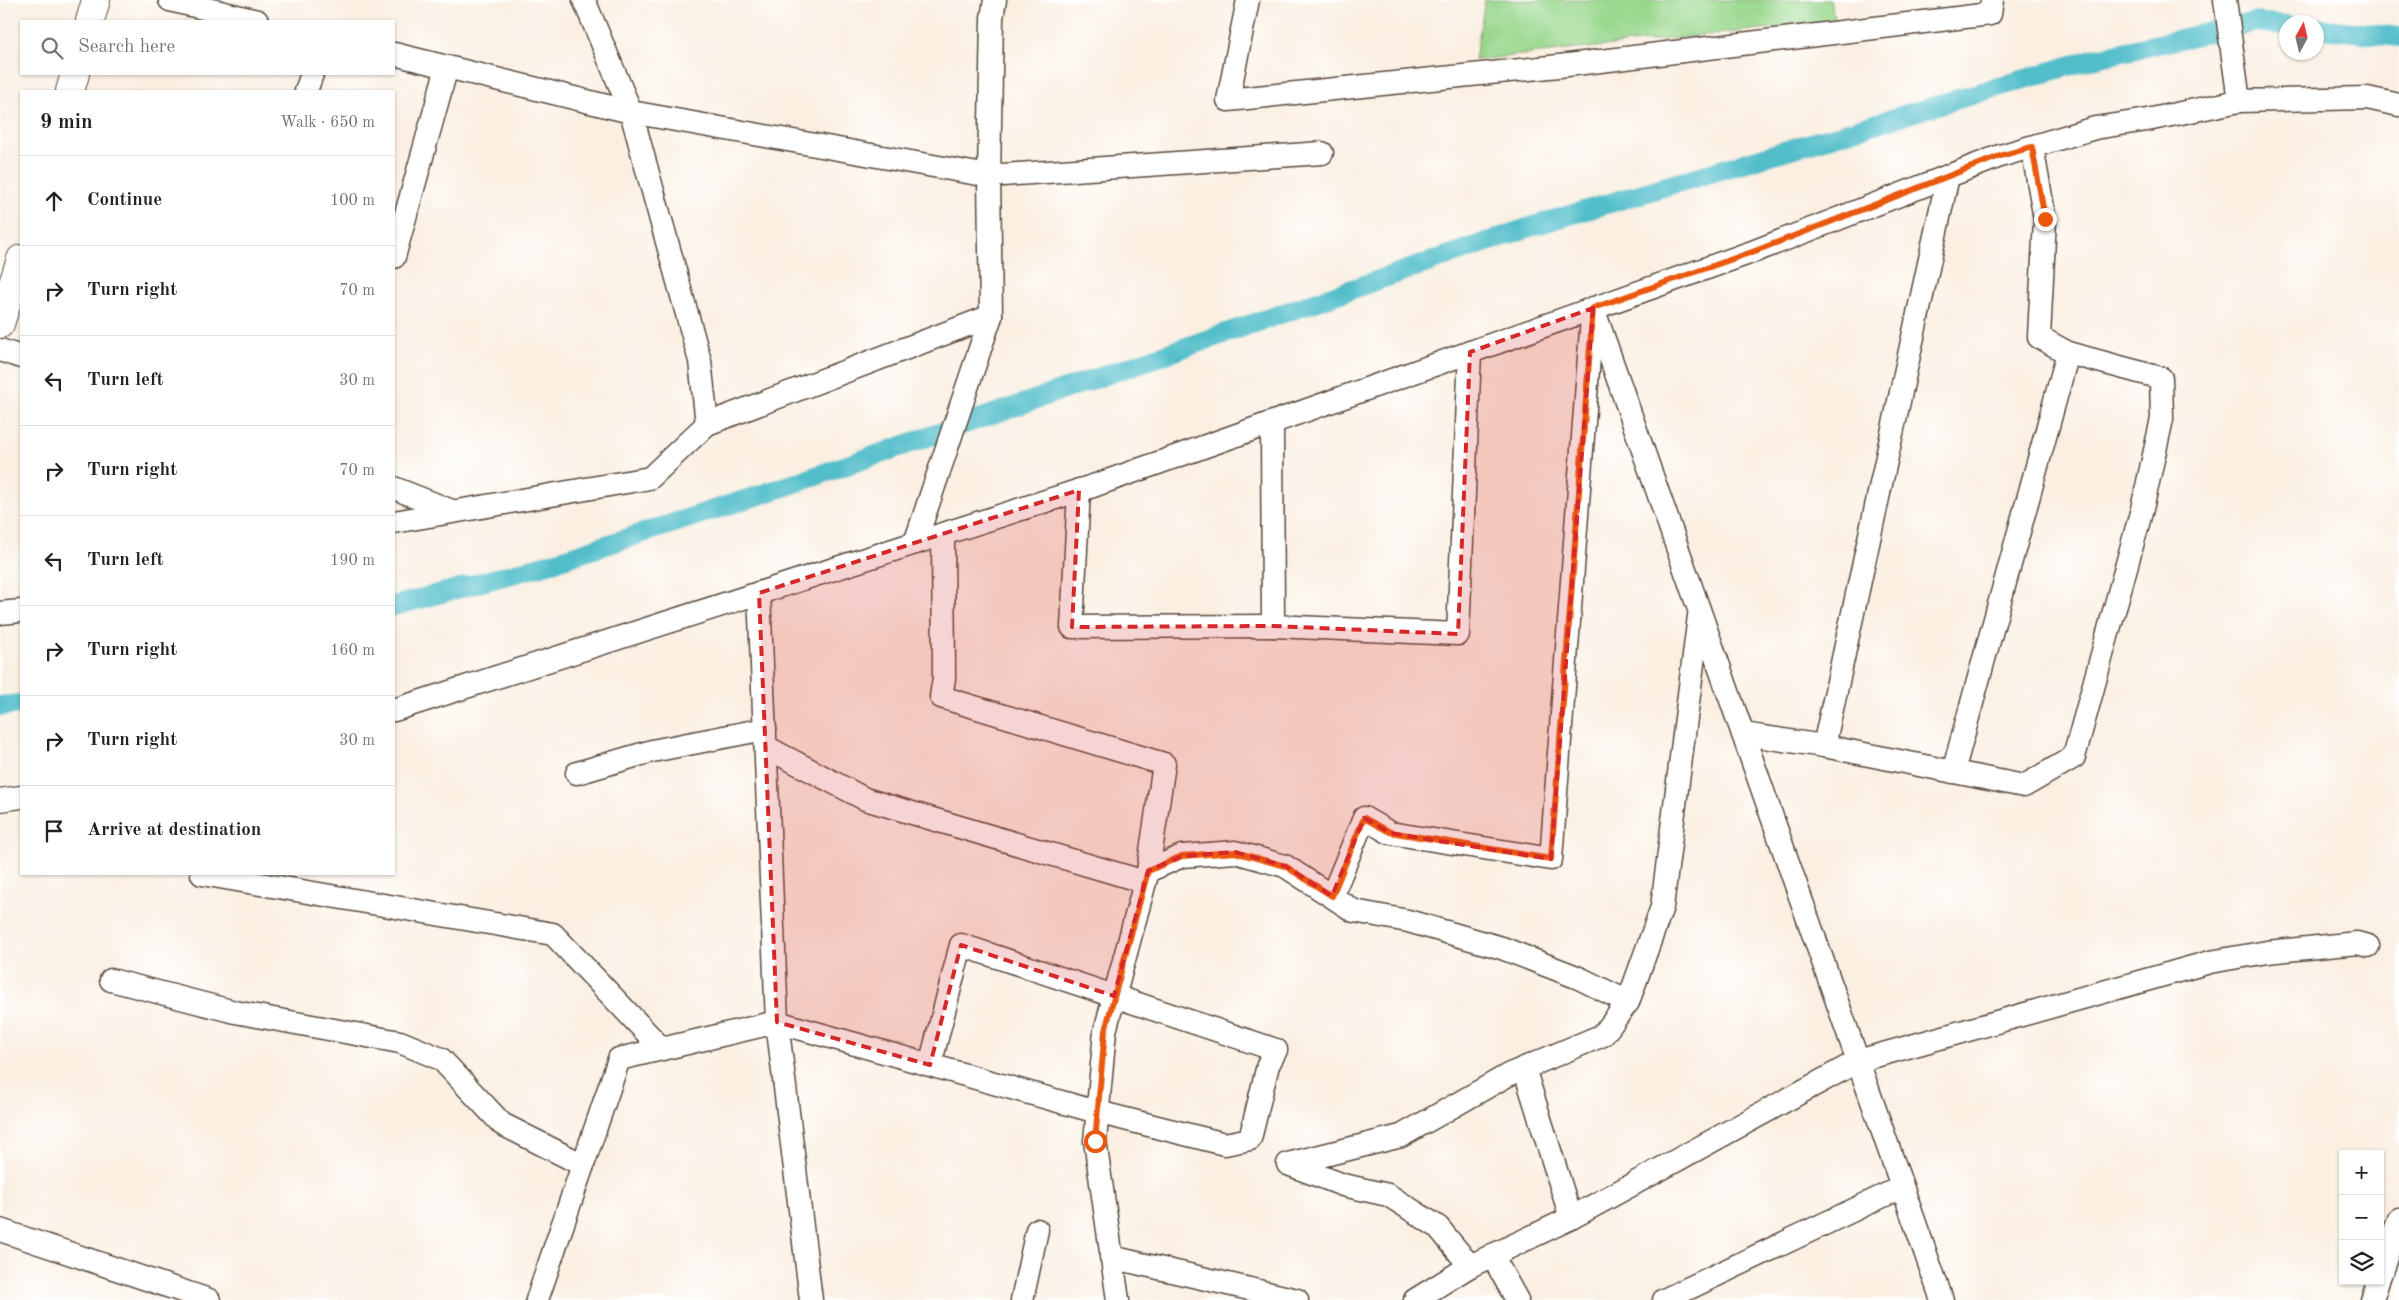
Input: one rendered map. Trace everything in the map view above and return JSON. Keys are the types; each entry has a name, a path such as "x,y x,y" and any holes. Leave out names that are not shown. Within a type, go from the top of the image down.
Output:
{"street":[{"path":"90,20 96,0"},
{"path":"170,0 254,20"},
{"path":"584,0 631,112 700,361 706,424"},
{"path":"915,543 991,316 989,176 992,18 995,0"},
{"path":"1248,0 1228,100 1559,66 1990,14 1992,0"},
{"path":"2225,0 2238,101"},
{"path":"395,54 631,112 989,176 1322,153"},
{"path":"395,253 447,68"},
{"path":"70,90 75,75"},
{"path":"306,90 312,75"},
{"path":"395,710 1079,490 1755,251 1948,176 2032,147 2095,128 2146,120 2238,101 2367,98 2399,105"},
{"path":"1743,734 1824,746 2024,786 2074,757 2140,519 2162,419 2161,378 2068,353 2039,336 2045,219 2032,147"},
{"path":"1824,746 1948,176"},
{"path":"0,324 20,262"},
{"path":"1593,308 1942,1300"},
{"path":"1332,896 1364,818 1390,832 1551,859 1593,308"},
{"path":"395,522 650,478 706,424 991,316"},
{"path":"0,350 20,357"},
{"path":"1079,490 1072,627 1273,626 1458,634 1470,352"},
{"path":"1953,772 2068,353"},
{"path":"1272,423 1273,626"},
{"path":"395,488 452,511"},
{"path":"943,534 944,678 941,697 1164,764 1146,877 1105,1031 1097,1112 1095,1141 1118,1300"},
{"path":"759,593 777,1022 811,1300"},
{"path":"0,613 20,610"},
{"path":"1470,1266 1438,1227 1388,1195 1343,1185 1288,1164 1401,1136 1508,1075 1603,1034 1628,1002 1662,907 1700,612"},
{"path":"577,773 652,751 765,738 864,799 1146,877 1182,856 1235,852 1285,866 1354,911 1408,921 1502,948 1579,978 1628,1002"},
{"path":"0,800 20,797"},
{"path":"208,875 553,934 662,1049"},
{"path":"1415,1300 1470,1266 1571,1218 1858,1062 2210,962 2267,952 2357,943 2368,946"},
{"path":"537,1300 618,1058 777,1022 1097,1112 1225,1144 1250,1139 1268,1065 1276,1050 961,945 930,1065"},
{"path":"111,980 235,1012 400,1042 441,1059 502,1124 583,1165"},
{"path":"1524,1068 1571,1218"},
{"path":"1664,1300 1902,1186"},
{"path":"2384,1263 2399,1219"},
{"path":"0,1230 209,1300"},
{"path":"1022,1300 1037,1230"},
{"path":"1492,1256 1517,1300"},
{"path":"1111,1257 1297,1300"},
{"path":"2372,1300 2377,1285"}],"highlighted area":[{"path":"1593,308 1551,859 1390,833 1364,818 1332,896 1285,866 1235,852 1182,856 1148,871 1114,996 961,945 930,1065 777,1022 759,593 1079,490 1072,627 1273,626 1458,634 1470,352"}],"green space":[{"path":"1485,0 1830,0 1835,21 1475,60"}],"waterway":[{"path":"395,606 545,565 790,485 1533,226 2092,59 2255,22 2279,24"},
{"path":"2324,29 2399,37"},
{"path":"0,706 20,704"}],"route":[{"path":"1095,1141 1105,1031 1148,871 1182,856 1235,852 1285,866 1332,896 1364,818 1390,832 1551,859 1593,308 1755,251 2000,156 2032,147 2045,219"}]}
